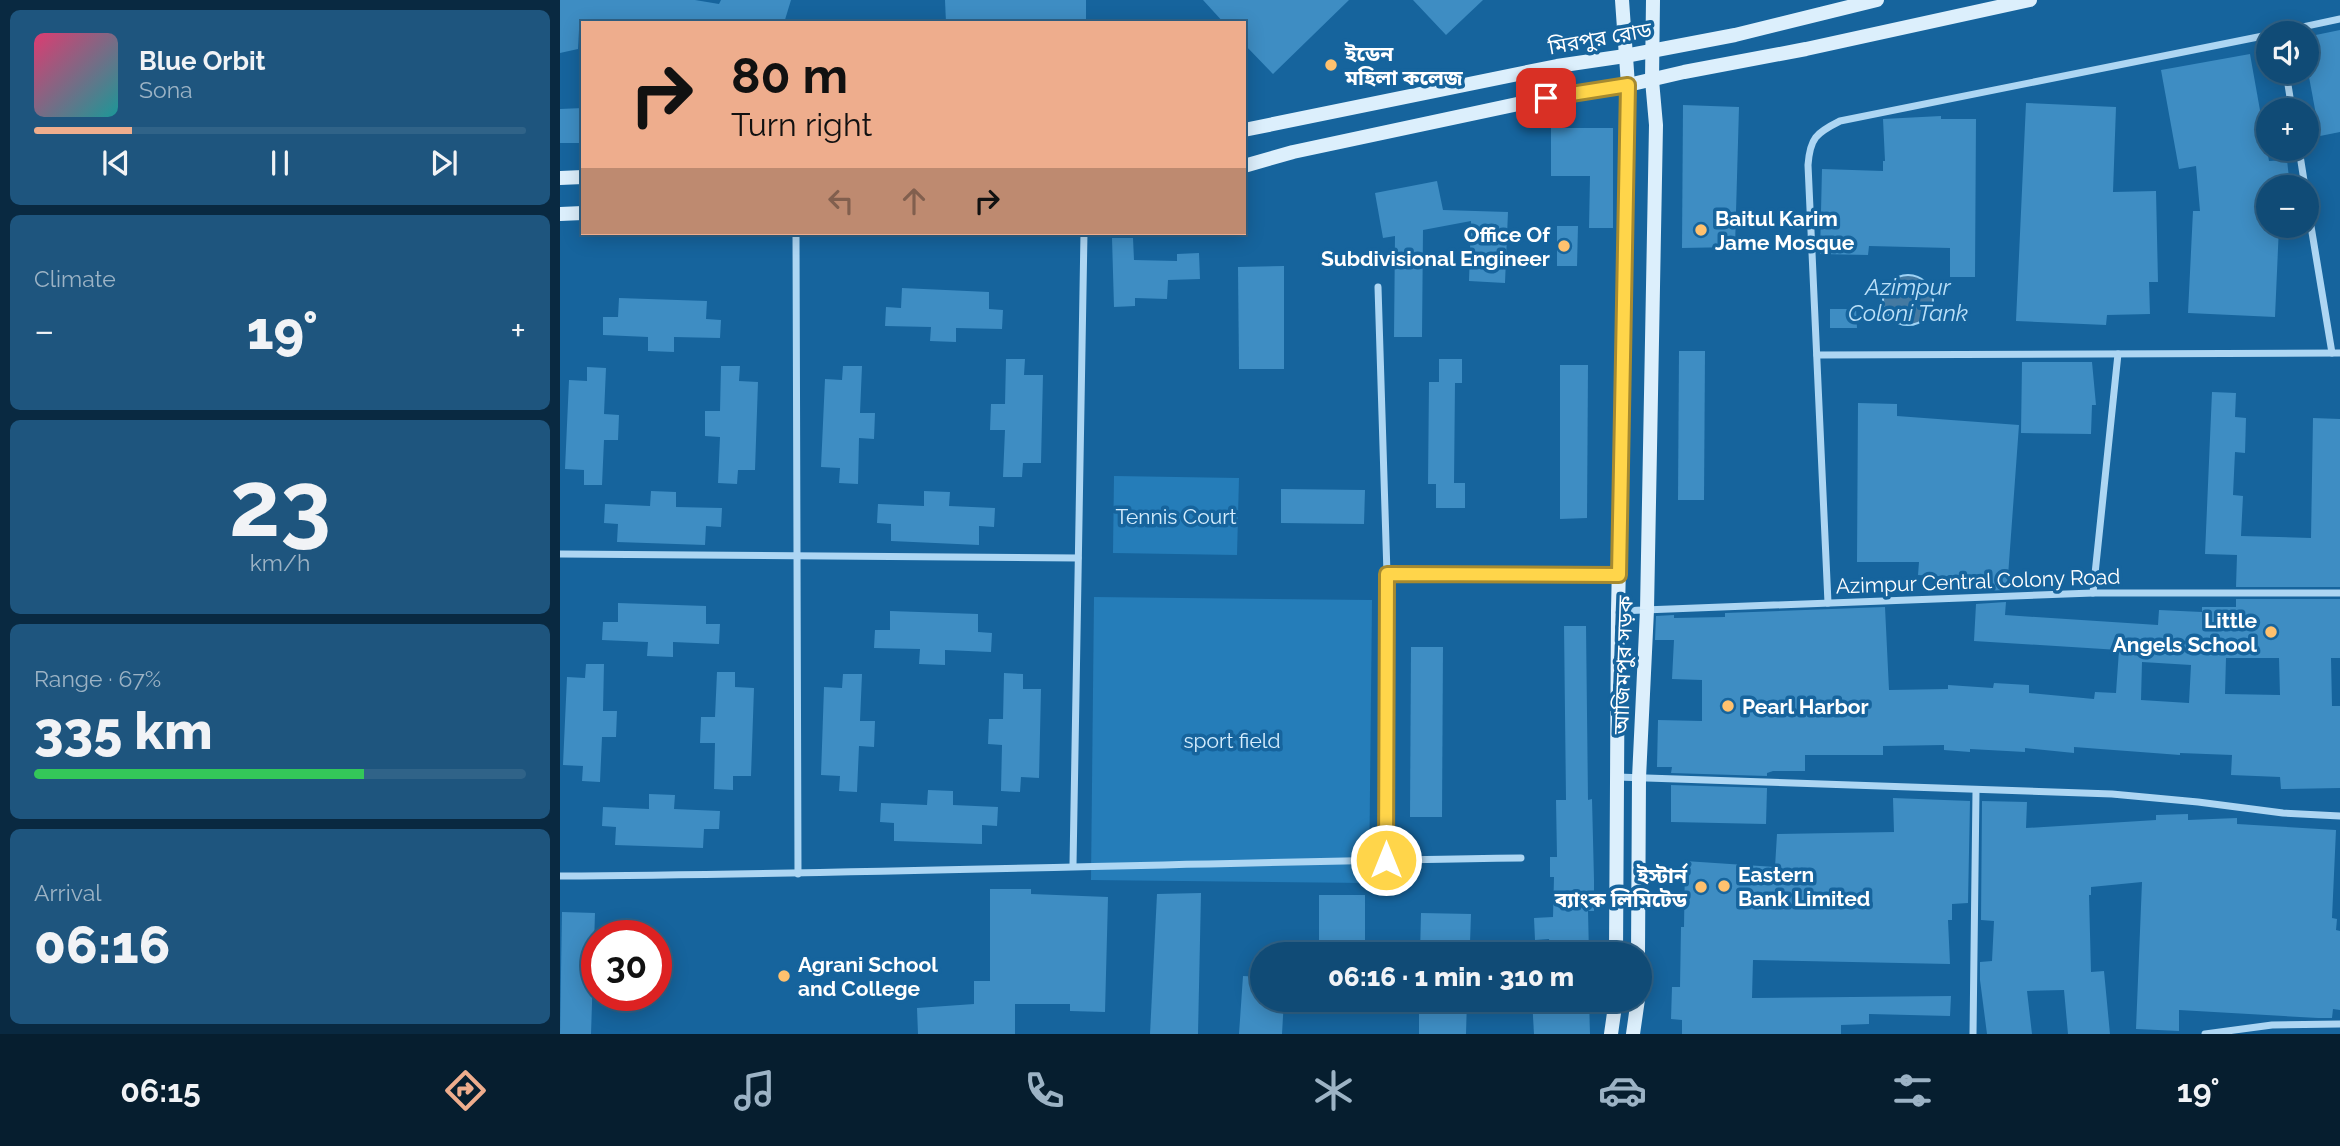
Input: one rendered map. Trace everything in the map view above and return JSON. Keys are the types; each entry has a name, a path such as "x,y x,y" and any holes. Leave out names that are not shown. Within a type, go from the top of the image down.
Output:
{"main road":[{"name":"আজিমপুর সড়ক","path":"1616,942 1618,611 1628,85 1622,0"},
{"name":"আজিমপুর সড়ক","path":"1638,942 1639,778 1647,610 1656,125 1652,80 1653,0"},
{"name":"মিরপুর রোড","path":"1246,130 1557,66 1735,35 1877,0"},
{"path":"1246,165 1293,152 1546,98 1628,85 2031,0"},
{"path":"560,178 581,177"},
{"path":"560,214 581,213"},
{"path":"1611,1034 1614,1012"},
{"path":"1633,1034 1636,1012"}],"street":[{"path":"2319,24 2340,19"},
{"path":"1828,603 1808,165 1809,146 1820,131 1840,121 2256,36"},
{"path":"796,235 798,874"},
{"path":"1073,865 1084,235"},
{"path":"1817,355 2336,353 2314,238"},
{"path":"1378,287 1387,574 1386,860"},
{"path":"2093,593 2118,354"},
{"path":"560,554 1078,558"},
{"path":"1387,574 1619,575"},
{"name":"Azimpur Central Colony Road","path":"1618,611 2093,593 2340,593"},
{"path":"1617,777 2112,794 2283,813 2340,816"},
{"path":"1973,1034 1976,791"},
{"path":"560,876 798,874 1073,865 1521,858"},
{"path":"2205,1034 2272,1025 2340,1024"}],"green space":[{"name":"Tennis Court","path":"1114,476 1239,478 1237,555 1113,553"},
{"name":"sport field","path":"1094,597 1372,600 1369,883 1091,880"}],"water":[{"name":"Azimpur Coloni Tank","path":"1908,275 1926,282 1933,300 1926,318 1908,325 1890,318 1883,300 1890,282"}],"building":[{"path":"560,0 695,0 719,4 721,0 791,0 785,21 581,21 578,49 560,53"},
{"path":"945,0 1086,0 1086,21 946,21"},
{"path":"1203,0 1349,0 1273,74 1246,46 1246,21 1222,21"},
{"path":"1413,0 1483,0 1446,35"},
{"path":"2340,30 2340,132 2320,136 2319,98 2313,98 2310,84 2319,84 2319,34"},
{"path":"2250,54 2258,98 2256,161 2287,161 2289,175 2256,175 2256,238 2278,238 2275,317 2188,313 2193,211 2200,211 2196,166 2179,169 2161,70"},
{"path":"2026,103 2116,107 2113,192 2156,191 2158,282 2149,282 2150,314 2107,315 2106,325 2016,321"},
{"path":"1683,105 1739,107 1735,247 1682,248"},
{"path":"581,108 581,143 560,143 560,109"},
{"path":"1941,116 1941,119 1976,119 1975,277 1950,277 1950,248 1869,246 1868,255 1820,254 1822,169 1883,171 1883,119"},
{"path":"1551,128 1613,128 1613,228 1589,228 1590,176 1551,176"},
{"path":"1437,181 1443,210 1508,212 1505,283 1469,281 1471,221 1423,230 1422,337 1394,337 1395,236 1383,238 1375,193"},
{"path":"1557,226 1578,226 1577,266 1557,266"},
{"path":"1112,238 1133,238 1134,260 1177,261 1177,254 1199,253 1200,279 1168,280 1167,299 1135,298 1135,306 1114,307"},
{"path":"1284,266 1284,369 1239,369 1238,267"},
{"path":"902,288 989,292 989,309 1003,310 1002,329 956,328 956,342 930,341 931,327 885,326 886,307 901,308"},
{"path":"619,298 707,301 706,319 721,320 720,338 674,337 674,352 648,351 648,337 603,335 603,317 618,317"},
{"path":"1830,309 1856,309 1857,328 1830,328"},
{"path":"1679,351 1705,351 1704,500 1678,500"},
{"path":"1006,359 1025,359 1024,375 1043,375 1041,463 1023,463 1022,477 1003,477 1005,430 990,430 991,404 1005,404"},
{"path":"1439,359 1462,359 1462,383 1455,383 1454,483 1465,483 1465,508 1436,508 1436,484 1428,484 1429,382 1439,382"},
{"path":"2022,362 2092,362 2096,405 2092,405 2091,434 2021,433"},
{"path":"1560,365 1588,365 1587,518 1560,519"},
{"path":"721,366 740,366 739,381 758,382 755,470 738,470 737,484 718,483 720,437 705,436 705,411 720,411"},
{"path":"843,366 862,366 860,413 875,413 874,439 859,438 858,484 839,483 840,468 821,467 825,379 842,380"},
{"path":"587,367 606,368 604,414 619,415 618,440 604,440 602,485 584,485 584,470 565,469 569,380 587,381"},
{"path":"2212,392 2236,393 2235,417 2246,418 2245,453 2235,452 2233,495 2243,496 2241,536 2311,538 2313,418 2340,419 2340,587 2236,587 2237,555 2205,554"},
{"path":"1858,403 1897,404 1897,416 2019,425 2007,590 1976,591 1977,579 1918,575 1919,562 1857,562"},
{"path":"1281,489 1365,490 1364,524 1281,523"},
{"path":"651,491 676,492 676,507 722,508 721,527 706,526 705,545 617,542 618,524 604,523 605,504 650,506"},
{"path":"924,491 950,492 949,506 995,508 994,527 979,526 979,545 891,541 891,524 877,523 878,504 924,506"},
{"path":"2236,599 2340,599 2340,658 2331,658 2332,706 2340,706 2340,788 2281,789 2280,777 2231,775 2232,755 2180,755 2074,747 2074,753 2025,748 2025,752 1970,749 1970,752 1944,750 1944,745 1883,746 1883,755 1805,755 1805,771 1773,771 1767,773 1767,776 1671,773 1672,767 1657,767 1658,720 1702,721 1702,680 1672,679 1674,640 1655,640 1656,616 1725,617 1725,613 1885,607 1889,690 1948,689 1948,685 1993,688 1994,683 2029,685 2029,693 2094,699 2095,692 2116,693 2119,650 1974,641 1976,604 2006,602 2005,615 2158,625 2159,610 2202,612 2202,607 2236,607","holes":["2226,658 2279,658 2280,695 2225,694","2142,662 2191,665 2189,703 2141,700"]},
{"path":"618,603 706,606 706,624 720,624 719,644 673,642 673,657 647,656 648,642 602,640 603,622 618,622"},
{"path":"890,611 978,614 978,632 992,633 991,652 945,650 945,665 919,664 920,649 874,648 875,630 890,630"},
{"path":"1564,626 1586,626 1588,800 1592,799 1594,880 1594,911 1588,911 1589,942 1535,940 1534,918 1553,917 1554,877 1550,877 1550,857 1557,857 1556,800 1566,800"},
{"path":"1411,647 1443,647 1442,817 1410,817"},
{"path":"586,664 604,664 603,711 617,711 616,737 602,737 600,782 582,781 583,766 563,765 567,677 585,678"},
{"path":"717,672 735,672 735,687 754,688 751,776 733,776 733,790 714,789 715,743 700,743 701,717 715,717"},
{"path":"1004,673 1023,674 1023,689 1041,689 1039,778 1021,777 1020,792 1001,791 1002,745 988,744 989,719 1003,719"},
{"path":"843,674 862,674 860,721 875,721 874,747 859,746 857,792 839,791 840,776 821,775 824,687 842,688"},
{"path":"1671,785 1767,788 1766,824 1671,822"},
{"path":"928,790 953,791 953,805 998,807 997,826 982,825 982,844 894,841 894,823 880,822 881,803 927,805"},
{"path":"649,794 675,795 674,809 720,811 719,829 704,829 703,848 615,845 616,827 602,826 603,807 649,809"},
{"path":"1893,798 1970,801 1968,903 1952,904 1952,920 1948,920 1950,964 1753,960 1752,998 1951,996 1950,1016 1869,1014 1869,1024 1841,1025 1841,1034 1682,1034 1682,1020 1671,1019 1672,987 1680,987 1685,861 1775,867 1777,834 1894,832"},
{"path":"1982,801 2027,802 2026,828 2156,820 2156,815 2188,814 2188,820 2237,818 2237,824 2336,830 2332,918 2337,919 2336,930 2340,931 2340,1010 2333,1009 2332,1018 2318,1018 2179,1010 2179,1031 2136,1029 2142,882 2091,887 2089,895 2091,972 2104,971 2110,1034 2068,1034 2064,990 2027,991 2032,1034 1987,1034 1980,962 1992,961 1994,921 1981,920"},
{"path":"990,889 1031,889 1031,894 1108,897 1105,1012 1070,1011 1070,1004 1015,1004 1015,1034 918,1034 917,1008 974,1004 974,981 990,981"},
{"path":"1201,893 1198,1034 1150,1034 1157,894"},
{"path":"1319,895 1365,895 1365,942 1319,942"},
{"path":"562,912 595,913 595,920 581,920 581,1011 592,1011 591,1034 560,1034"},
{"path":"1421,913 1471,914 1470,942 1420,942"},
{"path":"1243,976 1250,976 1250,1012 1283,1012 1282,1034 1239,1034"},
{"path":"1419,1012 1467,1012 1466,1034 1419,1034"},
{"path":"1533,1012 1589,1012 1590,1034 1534,1034"}],"place":[{"name":"ইডেন মহিলা কলেজ","path":"1331,65"},
{"name":"Baitul Karim Jame Mosque","path":"1701,230"},
{"name":"Office Of Subdivisional Engineer","path":"1564,246"},
{"name":"Little Angels School","path":"2271,632"},
{"name":"Pearl Harbor","path":"1728,706"},
{"name":"Eastern Bank Limited","path":"1724,886"},
{"name":"ইস্টার্ন ব্যাংক লিমিটেড","path":"1701,887"},
{"name":"Agrani School and College","path":"784,976"}],"route":[{"path":"1386,860 1387,574 1619,575 1628,85 1546,98"}]}
